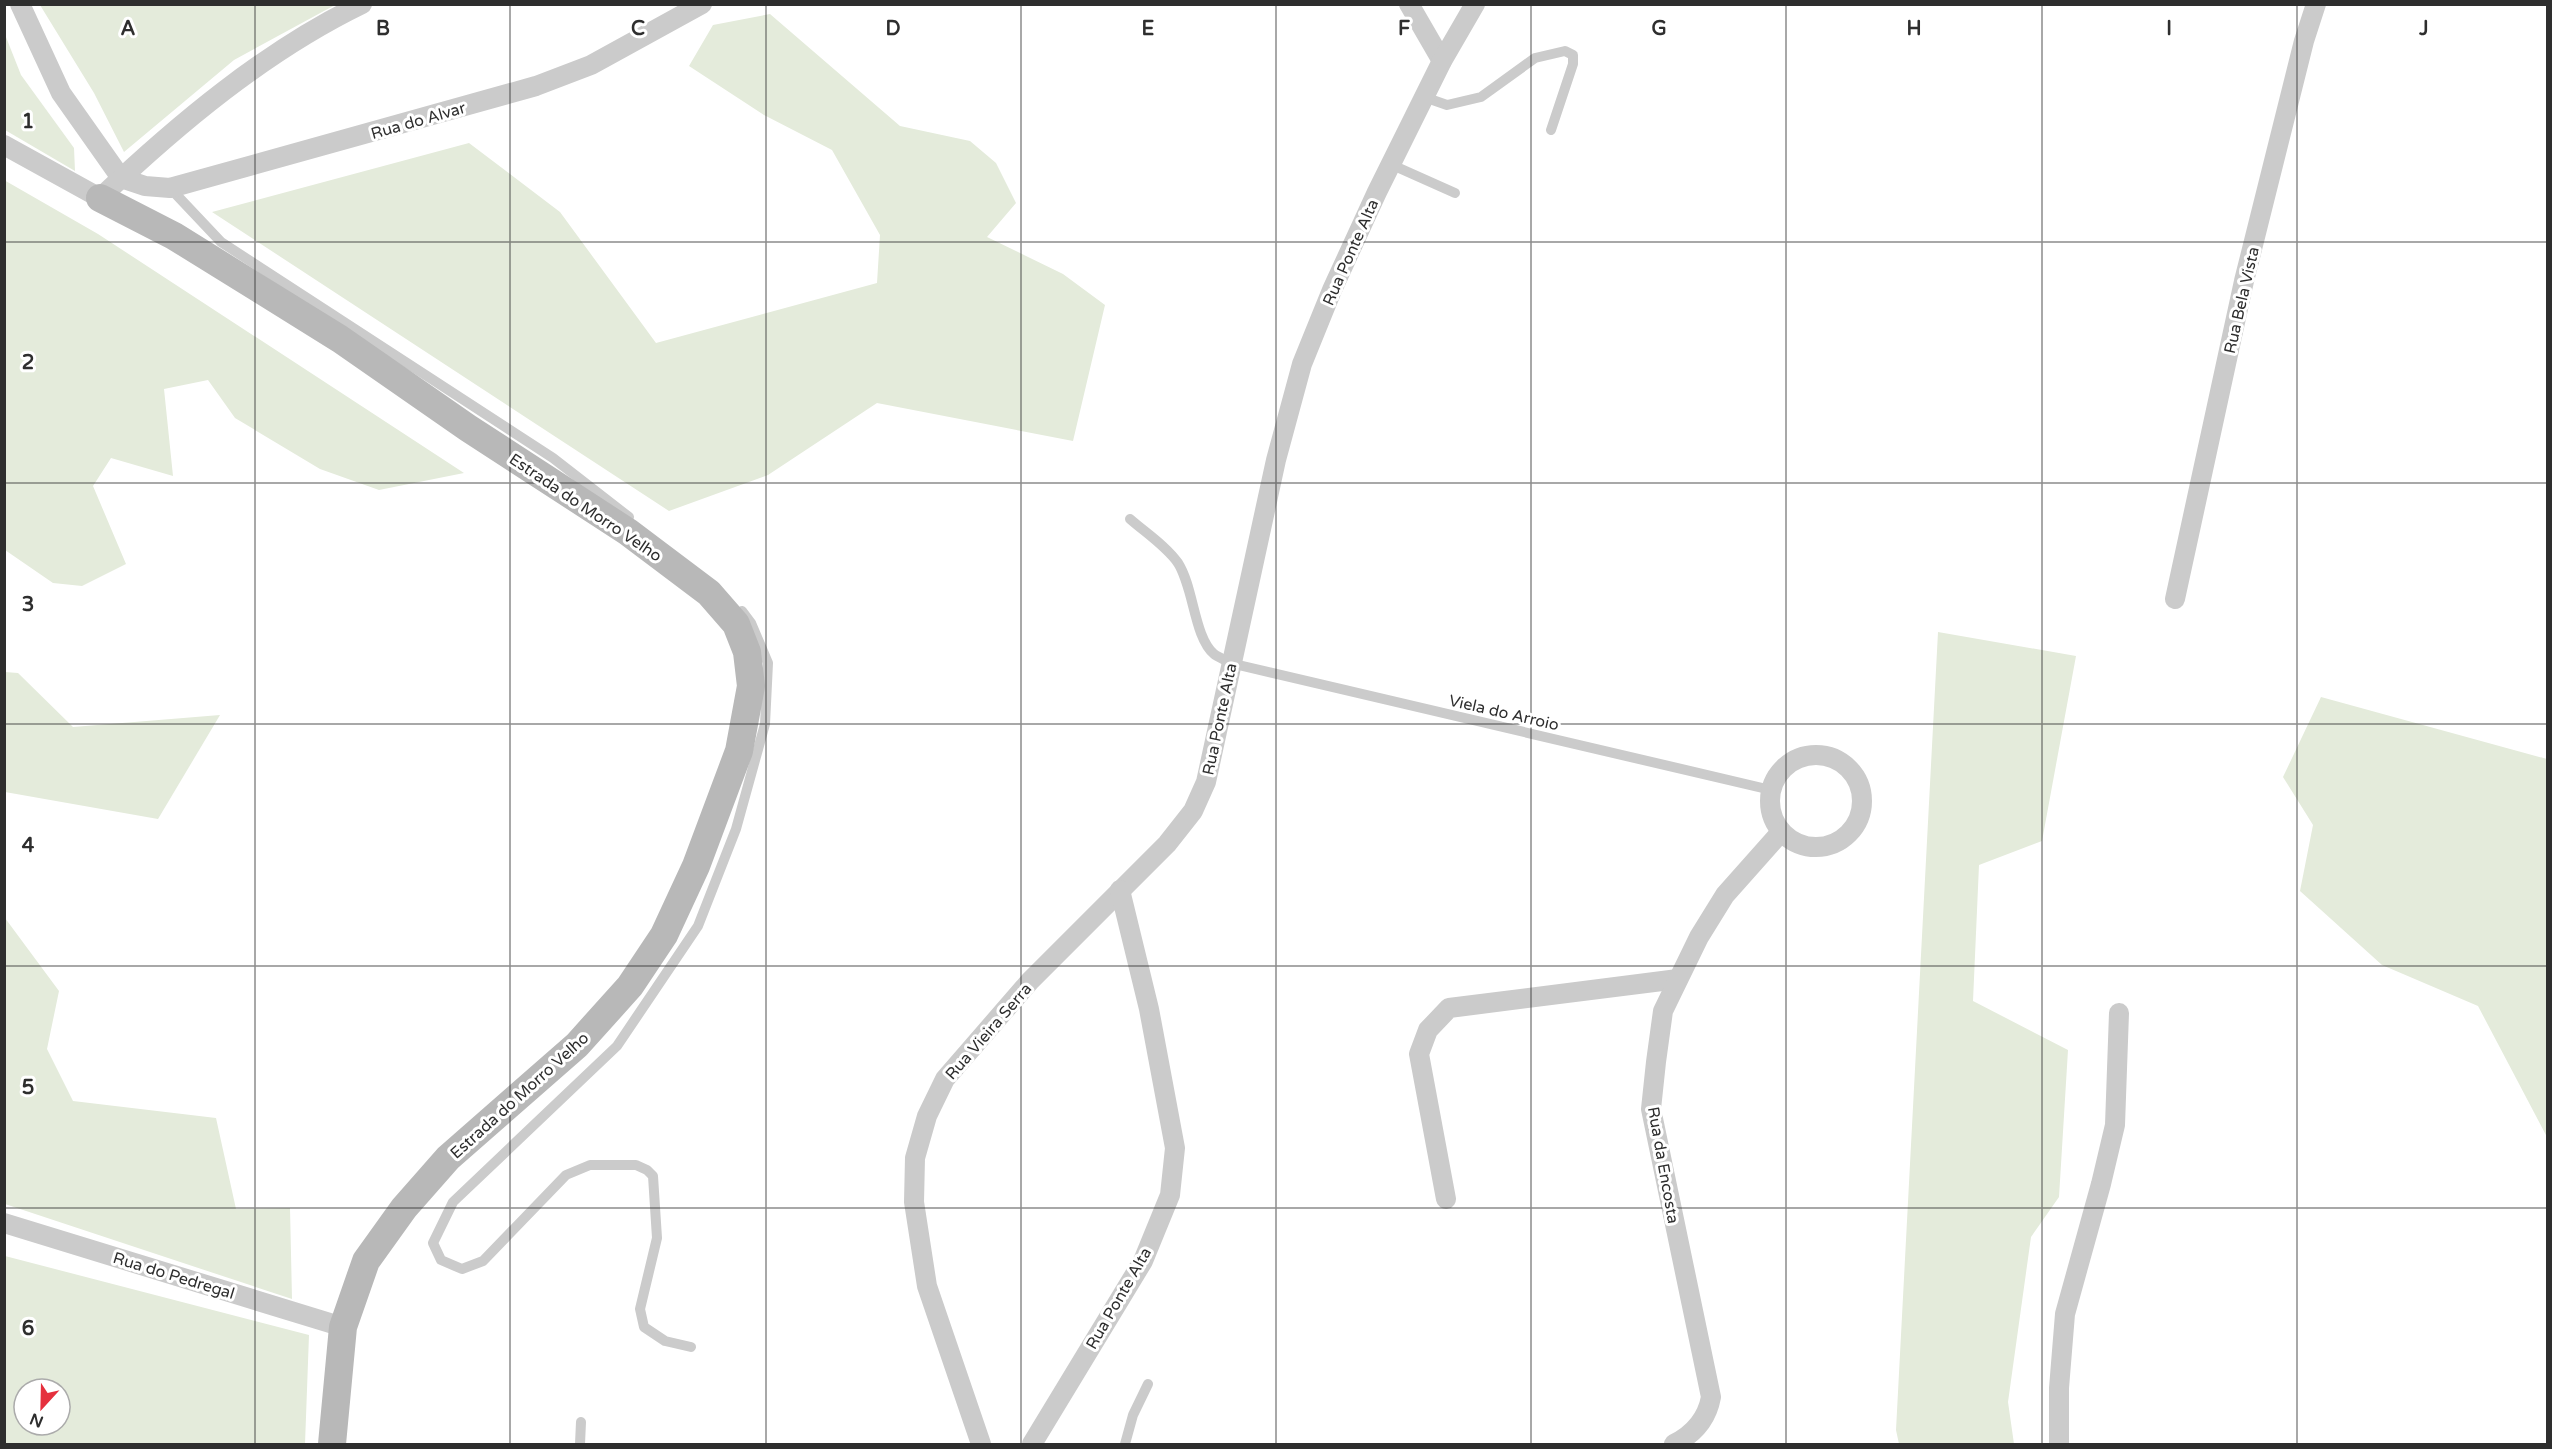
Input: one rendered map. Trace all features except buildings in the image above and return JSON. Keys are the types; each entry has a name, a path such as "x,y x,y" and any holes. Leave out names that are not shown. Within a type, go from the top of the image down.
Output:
{"street":[{"path":"20,4 61,93 121,178"},
{"path":"4,145 100,198 180,125 282,49 362,4"},
{"name":"Rua do Alvar","path":"121,178 145,186 170,188 536,86 591,65 702,4"},
{"path":"1409,4 1442,61"},
{"name":"Rua Ponte Alta","path":"1032,1444 1143,1261 1170,1195 1175,1148 1149,1009 1120,891 1167,844 1193,811 1206,782 1230,663 1276,460 1302,364 1332,290 1390,164 1442,61 1475,4"},
{"name":"Rua Bela Vista","path":"2175,599 2244,281 2304,41 2316,4"},
{"name":"Estrada do Morro Velho","path":"100,198 174,236 340,339 468,428 628,531 709,593 736,624 747,652 751,686 739,751 696,866 664,935 630,986 577,1045 448,1158 404,1208 366,1261 343,1327 332,1444"},
{"path":"1807,756 1824,756 1841,762 1853,774 1861,790 1862,807 1856,824 1845,837 1829,845 1812,847 1795,842 1781,832 1773,819 1770,805 1771,790 1778,774 1791,762 1807,756"},
{"name":"Rua da Encosta","path":"1674,1444 1699,1425 1708,1411 1711,1397 1652,1109 1663,1011 1678,979 1725,895 1781,832"},
{"name":"Rua Vieira Serra","path":"981,1444 927,1286 914,1202 915,1158 927,1116 945,1079 1030,981 1120,891"},
{"path":"1446,1199 1419,1054 1428,1030 1449,1008 1678,979"},
{"path":"2059,1444 2058,1388 2065,1314 2115,1125 2119,1013"},
{"name":"Rua do Pedregal","path":"4,1223 343,1327"}],"lane":[{"path":"1424,97 1447,105 1481,97 1535,58 1565,51 1573,56 1574,64 1551,130"},
{"path":"1390,164 1455,193"},
{"path":"170,188 221,242 554,458 638,524"},
{"path":"1130,519 1177,562 1188,583 1203,640 1214,654 1230,663"},
{"path":"666,546 722,590"},
{"path":"690,1347 665,1341 644,1327 640,1309 657,1238 653,1176 648,1170 636,1165 590,1165 566,1175 483,1261 462,1269 441,1260 433,1243 453,1202 617,1046 698,926 736,829 765,724 768,663 751,623 738,605"},
{"name":"Viela do Arroio","path":"1230,663 1771,790"},
{"path":"1125,1444 1133,1415 1148,1384"},
{"path":"580,1444 581,1422"}],"green space":[{"path":"40,5 335,5 234,60 124,152 94,93"},
{"path":"770,14 900,126 970,141 996,163 1016,203 987,237 1063,274 1105,305 1073,441 877,403 768,475 669,511 212,212 469,143 560,212 656,343 877,283 880,235 832,150 764,115 689,66 713,25"},
{"path":"4,32 21,75 74,148 75,171 5,130"},
{"path":"4,180 98,234 464,473 379,490 320,469 235,418 208,380 164,389 173,476 111,458 93,486 126,564 82,586 53,583 5,550"},
{"path":"1938,632 2076,656 2042,841 1979,865 1973,1001 2068,1050 2059,1197 2031,1237 2008,1402 2014,1444 1899,1444 1896,1430"},
{"path":"5,672 18,673 73,727 220,715 158,819 5,792"},
{"path":"2321,697 2547,759 2547,1137 2478,1006 2382,965 2300,891 2313,825 2283,777"},
{"path":"5,918 59,991 47,1049 73,1101 216,1118 236,1209 290,1208 292,1299 5,1204"},
{"path":"5,1256 309,1335 305,1444 5,1444"}]}
